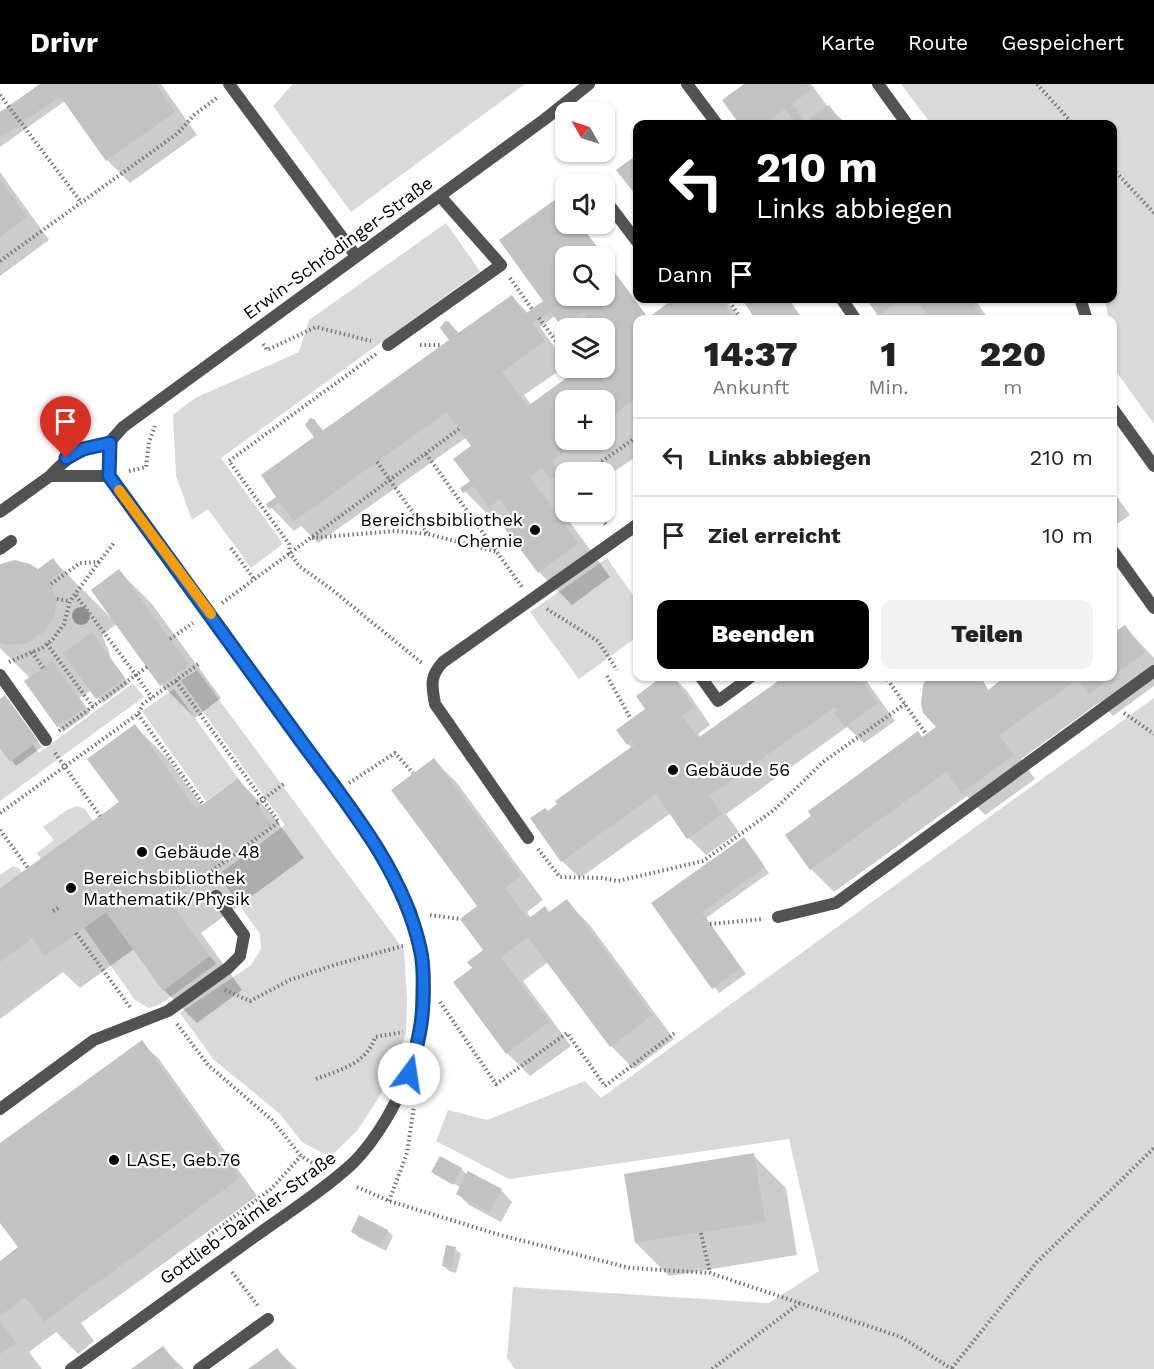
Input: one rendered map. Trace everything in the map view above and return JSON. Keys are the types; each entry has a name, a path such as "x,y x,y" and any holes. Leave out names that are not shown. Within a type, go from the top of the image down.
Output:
{"street":[{"path":"229,84 356,256"},
{"name":"Erwin-Schrödinger-Straße","path":"110,443 123,427 545,119 589,84"},
{"path":"878,84 904,120"},
{"path":"693,86 714,120"},
{"path":"388,345 501,265 440,196"},
{"path":"615,213 633,236"},
{"path":"1117,415 1154,466"},
{"path":"0,512 50,476 66,458 83,449 110,443 109,476 50,476"},
{"name":"Gottlieb-Daimler-Straße","path":"71,1369 318,1191 354,1162 381,1127 397,1101 409,1074 421,1029 421,950 411,912 396,879 326,776 109,476"},
{"path":"528,838 435,704 432,688 434,673 443,662 633,528"},
{"path":"0,549 11,541"},
{"path":"1117,557 1154,608"},
{"path":"778,917 836,903 1154,671"},
{"path":"0,675 46,740"},
{"path":"704,681 718,701 745,681"},
{"path":"0,1109 94,1040 168,1011 228,968 240,956 244,935 216,896"},
{"path":"198,1369 268,1319"}],"path":[{"path":"1037,84 1069,120"},
{"path":"0,261 178,133 194,115 221,94"},
{"path":"0,95 81,202"},
{"path":"1117,173 1154,213"},
{"path":"501,265 532,309"},
{"path":"539,318 555,340"},
{"path":"262,343 267,350 316,327 388,345"},
{"path":"388,345 229,461 289,544 290,552 299,566 330,588 434,673"},
{"path":"129,471 146,467 149,442 158,417"},
{"path":"222,603 459,429"},
{"path":"601,462 633,440"},
{"path":"426,454 531,599 598,641 617,670"},
{"path":"377,462 428,534"},
{"path":"310,538 395,531 428,534 497,553"},
{"path":"0,666 32,652 53,639 64,624 74,593 114,543"},
{"path":"231,548 254,579"},
{"path":"51,584 80,562 99,562"},
{"path":"74,593 152,698"},
{"path":"57,599 70,601"},
{"path":"170,639 194,622"},
{"path":"47,644 93,706"},
{"path":"32,652 43,668"},
{"path":"0,813 138,714 143,704 200,663"},
{"path":"46,740 147,667"},
{"path":"74,681 80,676"},
{"path":"607,676 631,719"},
{"path":"176,681 279,822 208,874 216,896"},
{"path":"889,681 927,734"},
{"path":"528,838 560,877 602,878 618,881 704,863 774,810 823,762 905,704"},
{"path":"1111,704 1154,734"},
{"path":"138,714 202,804"},
{"path":"348,783 395,753 413,773"},
{"path":"59,758 100,816"},
{"path":"257,804 285,783"},
{"path":"0,830 28,868"},
{"path":"430,915 460,919"},
{"path":"710,924 778,917"},
{"path":"76,933 141,1022"},
{"path":"208,983 250,1001 290,980 334,965 405,946"},
{"path":"439,1002 496,1084 567,1033 605,1086 676,1032"},
{"path":"168,1011 208,1065 272,1120 300,1156 319,1167"},
{"path":"316,1079 354,1064 366,1056 375,1038 421,1029"},
{"path":"389,1201 407,1153 414,1115 414,1100"},
{"path":"357,1187 389,1201 500,1234 630,1268 710,1273 901,1336 952,1369 1037,1262 1154,1148"},
{"path":"207,1237 271,1189 300,1156"},
{"path":"701,1233 710,1273"},
{"path":"223,1259 268,1319"},
{"path":"712,1369 801,1303"}],"shaded area":[{"path":"293,84 525,84 351,212 273,106"},
{"path":"901,84 1154,84 1154,424 1117,373 1117,315 1107,315 1105,303 1117,303 1117,120 928,120"},
{"path":"446,223 480,271 221,458 283,544 251,568 208,509 192,520 176,476 173,415 195,398 299,352 309,320"},
{"path":"607,558 633,595 633,640 579,679 530,612"},
{"path":"197,670 404,950 407,999 406,1034 381,1094 357,1131 330,1157 302,1142 280,1114 214,1060 180,1013 251,965 261,949 260,934 218,875 285,825 181,681"},
{"path":"133,683 144,697 0,801 0,749 10,762 33,745 39,753"},
{"path":"174,689 238,778 206,801 142,711"},
{"path":"1154,698 1154,1369 515,1369 507,1358 513,1287 769,1303 819,1271 789,1139 509,1179 436,1141 448,1110 487,1120 585,1081 601,1098"},
{"path":"77,806 85,809 93,821 41,859 37,853 54,840 43,827 67,810"},
{"path":"13,866 19,868 22,873 0,888 0,875"},
{"path":"106,912 163,990 210,956 216,964 161,1004 149,1008 135,1000 84,928"}],"building":[{"path":"40,84 156,84 175,112 106,161 60,96 0,138 0,112"},
{"path":"744,84 806,84 811,90 792,104 804,120 793,120 785,109 770,120 736,120 722,100"},
{"path":"829,105 840,120 812,120 810,118"},
{"path":"633,158 633,192 616,170"},
{"path":"0,179 27,217 0,237"},
{"path":"555,200 555,234 588,234 596,246 555,246 555,306 615,306 615,273 633,298 633,303 637,303 646,315 633,315 633,401 615,414 615,390 555,390 555,450 567,450 552,461 555,465 554,478 549,478 542,468 530,477 555,511 555,522 563,522 578,543 538,573 503,526 513,518 500,499 489,507 473,486 463,493 460,488 470,481 453,459 471,446 447,412 294,521 280,502 269,509 266,504 276,497 261,475 314,437 305,425 310,418 314,419 322,431 449,340 440,328 445,321 449,322 458,333 512,295 525,314 543,301 499,240"},
{"path":"668,303 723,303 732,315 652,315"},
{"path":"744,303 791,303 800,315 753,315"},
{"path":"869,303 895,303 879,315"},
{"path":"919,303 972,303 981,315 928,315"},
{"path":"53,558 62,571 49,581 57,599 55,614 46,630 26,644 5,645 0,643 0,564 15,560 38,569"},
{"path":"119,569 189,665 160,686 91,590"},
{"path":"1125,625 1145,653 1117,674 1117,630"},
{"path":"92,632 125,678 96,699 63,653"},
{"path":"52,661 86,707 57,727 24,681"},
{"name":"Gebäude 56","path":"656,681 676,681 694,707 682,716 698,738 778,681 863,681 878,703 845,727 834,712 837,710 835,707 709,796 722,814 687,839 656,794 561,862 530,818 545,808 548,811 557,804 555,801 634,745 632,741 627,745 616,730 645,709 636,696"},
{"path":"925,681 984,681 988,690 1000,681 1075,681 999,735 1014,755 961,793 946,772 810,870 785,835 811,816 808,811 918,731 922,737 936,727 923,713 921,704"},
{"path":"1079,681 1107,681 1089,694"},
{"path":"5,695 38,741 10,762 0,749 0,699"},
{"name":"Gebäude 48","path":"135,724 196,809 238,778 272,825 169,900 210,956 163,991 106,912 45,956 32,938 0,962 0,888 119,802 87,759"},
{"path":"434,758 521,876 505,888 528,919 545,906 549,912 567,899 652,1015 610,1047 528,937 501,957 549,1022 506,1054 453,982 472,968 467,962 483,950 460,919 477,906 391,790"},
{"path":"744,837 765,867 702,912 741,968 712,989 651,903"},
{"name":"LASE, Geb.76","path":"142,1040 240,1178 44,1322 25,1297 0,1316 0,1261 18,1247 0,1223 0,1143"},
{"path":"754,1153 765,1222 635,1243 624,1174"},
{"path":"440,1156 462,1168 453,1185 431,1172"},
{"path":"468,1171 502,1189 489,1212 456,1194"},
{"path":"359,1215 388,1230 380,1246 351,1232"},
{"path":"446,1245 456,1247 451,1268 442,1266"},
{"path":"0,1322 16,1343 0,1354"},
{"path":"163,1346 178,1366 174,1369 131,1369"},
{"path":"277,1348 293,1369 248,1369"}],"slow traffic":[{"path":"119,490 211,614"}],"place":[{"name":"Bereichsbibliothek Chemie","path":"535,530"},
{"name":"Gebäude 56","path":"673,770"},
{"name":"Gebäude 48","path":"142,852"},
{"name":"Bereichsbibliothek Mathematik/Physik","path":"71,888"},
{"name":"LASE, Geb.76","path":"114,1160"}],"route":[{"path":"66,458 83,449 110,443 109,476 326,776 396,879 411,912 421,950 421,1029 409,1074"}]}
